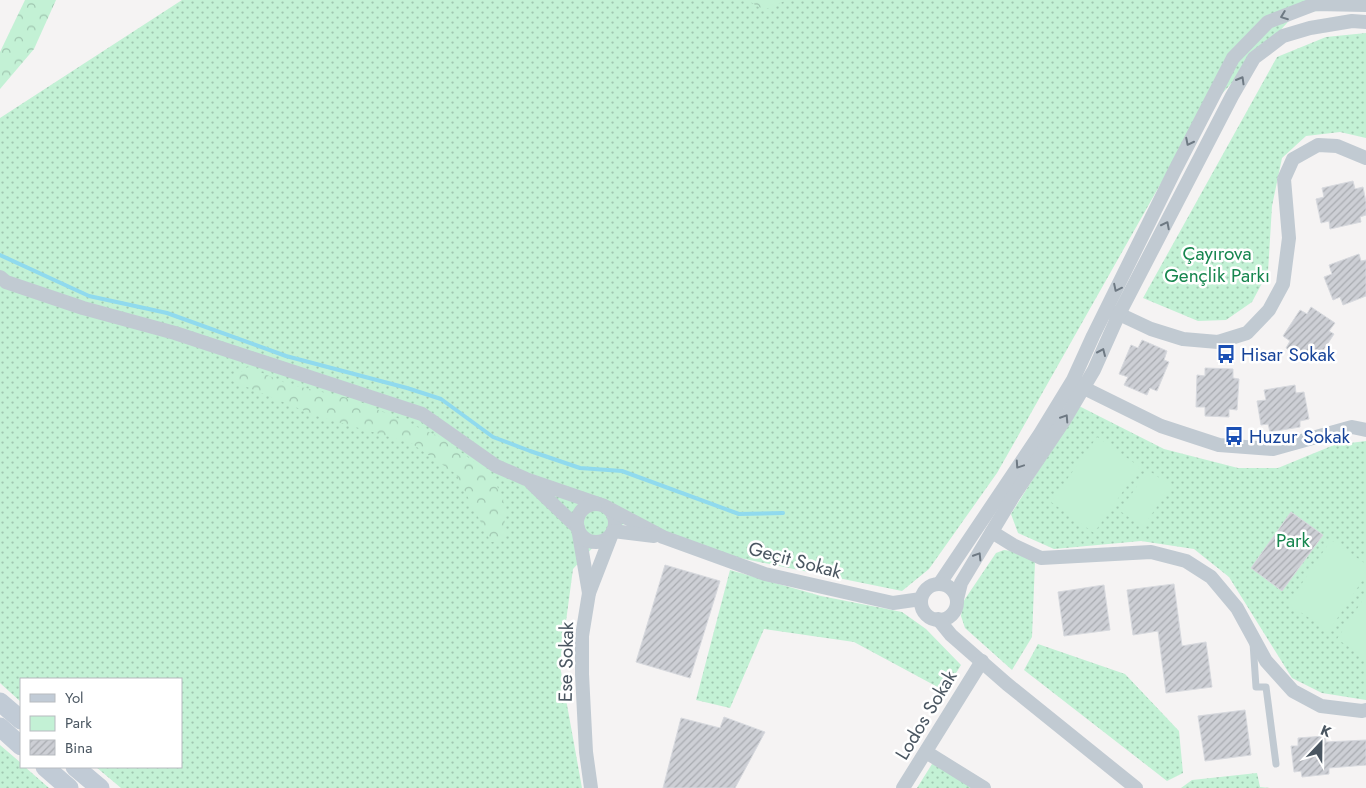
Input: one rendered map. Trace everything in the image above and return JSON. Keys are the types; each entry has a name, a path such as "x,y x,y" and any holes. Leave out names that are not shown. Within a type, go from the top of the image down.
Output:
{"main road":[{"path":"0,702 20,719"},
{"path":"0,726 20,745"},
{"path":"46,768 69,788"},
{"path":"76,768 100,788"}],"street":[{"path":"1078,384 1040,434 940,583 926,589 921,599 921,605 924,611 932,618 944,619 954,612 961,583 1078,384 1112,313 1174,172 1233,58 1268,22 1315,4 1366,5"},
{"path":"1112,313 1254,58 1283,36 1310,28 1352,21 1366,22"},
{"path":"1112,313 1151,329 1183,339 1218,342 1248,333 1269,310 1283,284 1289,238 1284,179 1293,159 1318,145 1337,146 1366,158"},
{"path":"0,276 6,282 83,308 174,333 422,414 496,466 526,479 604,506 662,537"},
{"path":"1078,384 1161,426 1219,446 1273,449 1352,427 1366,430"},
{"path":"526,479 578,528 585,538 591,541 604,540 609,536 613,531 614,516 604,506 593,504 582,510 577,522 578,528 589,593"},
{"path":"613,531 662,537"},
{"name":"Ese Sokak","path":"591,788 586,752 582,636 589,593 613,531"},
{"path":"992,532 1013,545 1041,558 1151,552 1186,561 1211,578 1237,608 1266,661 1293,691 1321,706 1366,710"},
{"name":"Geçit Sokak","path":"662,537 765,574 893,603 921,599"},
{"path":"940,583 948,586 957,599"},
{"path":"938,619 952,635 1007,684 1136,788"},
{"name":"Lodos Sokak","path":"903,788 982,660"},
{"path":"926,752 984,788"}],"lane":[{"path":"1252,636 1256,687 1266,686 1276,764"}],"green space":[{"path":"25,0 56,0 34,49 0,89 0,52"},
{"path":"182,0 1366,0 1366,9 1297,12 1195,123 997,473 929,569 902,591 735,557 628,523 610,529 573,569 560,666 582,788 121,788 97,768 182,768 182,678 20,678 20,701 0,683 0,118"},
{"path":"747,0 787,0 764,10"},
{"name":"Çayırova Gençlik Parkı","path":"1366,33 1366,138 1340,132 1306,136 1282,158 1272,206 1268,272 1252,302 1226,320 1198,321 1143,298 1277,57 1326,37"},
{"path":"248,367 288,384 356,400 440,437 491,474 503,498 506,541 491,542 456,474 411,443 317,416 230,380"},
{"name":"Park","path":"1079,406 1164,449 1238,468 1278,468 1334,445 1366,441 1366,700 1322,693 1292,678 1229,577 1194,549 1141,541 1054,549 1018,533 1011,514"},
{"path":"1097,437 1140,467 1094,533 1051,502"},
{"path":"1148,470 1171,486 1143,527 1120,511"},
{"path":"1331,540 1366,564 1366,575 1329,631 1288,604"},
{"path":"1004,550 1011,551 1035,562 1032,637 1012,670 965,628 961,616 963,602 996,553"},
{"path":"730,570 821,596 902,612 926,629 961,665 945,691 854,642 764,629 730,708 696,700"},
{"path":"1366,595 1366,658 1337,639"},
{"path":"1038,644 1125,674 1179,731 1183,773 1167,781 1024,670"},
{"path":"0,745 20,762 20,768 26,768 49,788 0,788"},
{"path":"932,764 938,765 975,788 917,788"},
{"path":"1257,773 1260,787 1270,788 1181,788 1192,780"}],"building":[{"path":"1353,181 1355,189 1363,187 1366,215 1360,217 1361,222 1330,229 1329,221 1321,223 1316,199 1324,197 1322,188"},
{"path":"1359,254 1361,261 1366,260 1366,296 1343,305 1340,297 1333,300 1324,277 1332,274 1329,265"},
{"path":"1311,307 1335,323 1329,331 1334,334 1317,360 1310,356 1306,362 1286,348 1290,341 1283,336 1300,310 1307,314"},
{"path":"1142,340 1167,351 1164,360 1169,362 1157,391 1150,388 1147,395 1124,385 1128,377 1119,374 1131,345 1138,348"},
{"path":"1205,368 1233,369 1233,378 1239,379 1237,410 1229,409 1229,417 1205,416 1205,407 1196,407 1197,375 1205,376"},
{"path":"1295,385 1296,393 1304,392 1309,419 1300,421 1300,427 1270,432 1268,424 1261,425 1257,401 1266,400 1264,390"},
{"path":"1291,512 1323,535 1282,591 1251,568"},
{"path":"665,565 720,581 690,678 636,662"},
{"path":"1174,584 1182,646 1206,642 1212,687 1166,693 1158,631 1133,635 1127,590"},
{"path":"1104,585 1110,630 1064,636 1058,592"},
{"path":"1245,710 1251,755 1205,761 1198,716"},
{"path":"724,717 765,732 735,788 663,788 681,718 720,728"},
{"path":"1325,736 1326,742 1366,740 1366,765 1329,768 1329,774 1302,777 1301,771 1294,772 1291,746 1298,746 1298,738"}],"waterway":[{"path":"0,255 89,296 167,313 286,356 407,388 441,399 493,437 580,468 622,471 739,514 783,513"}],"place":[{"name":"Hisar Sokak","path":"1226,354"},
{"name":"Huzur Sokak","path":"1234,436"}]}
